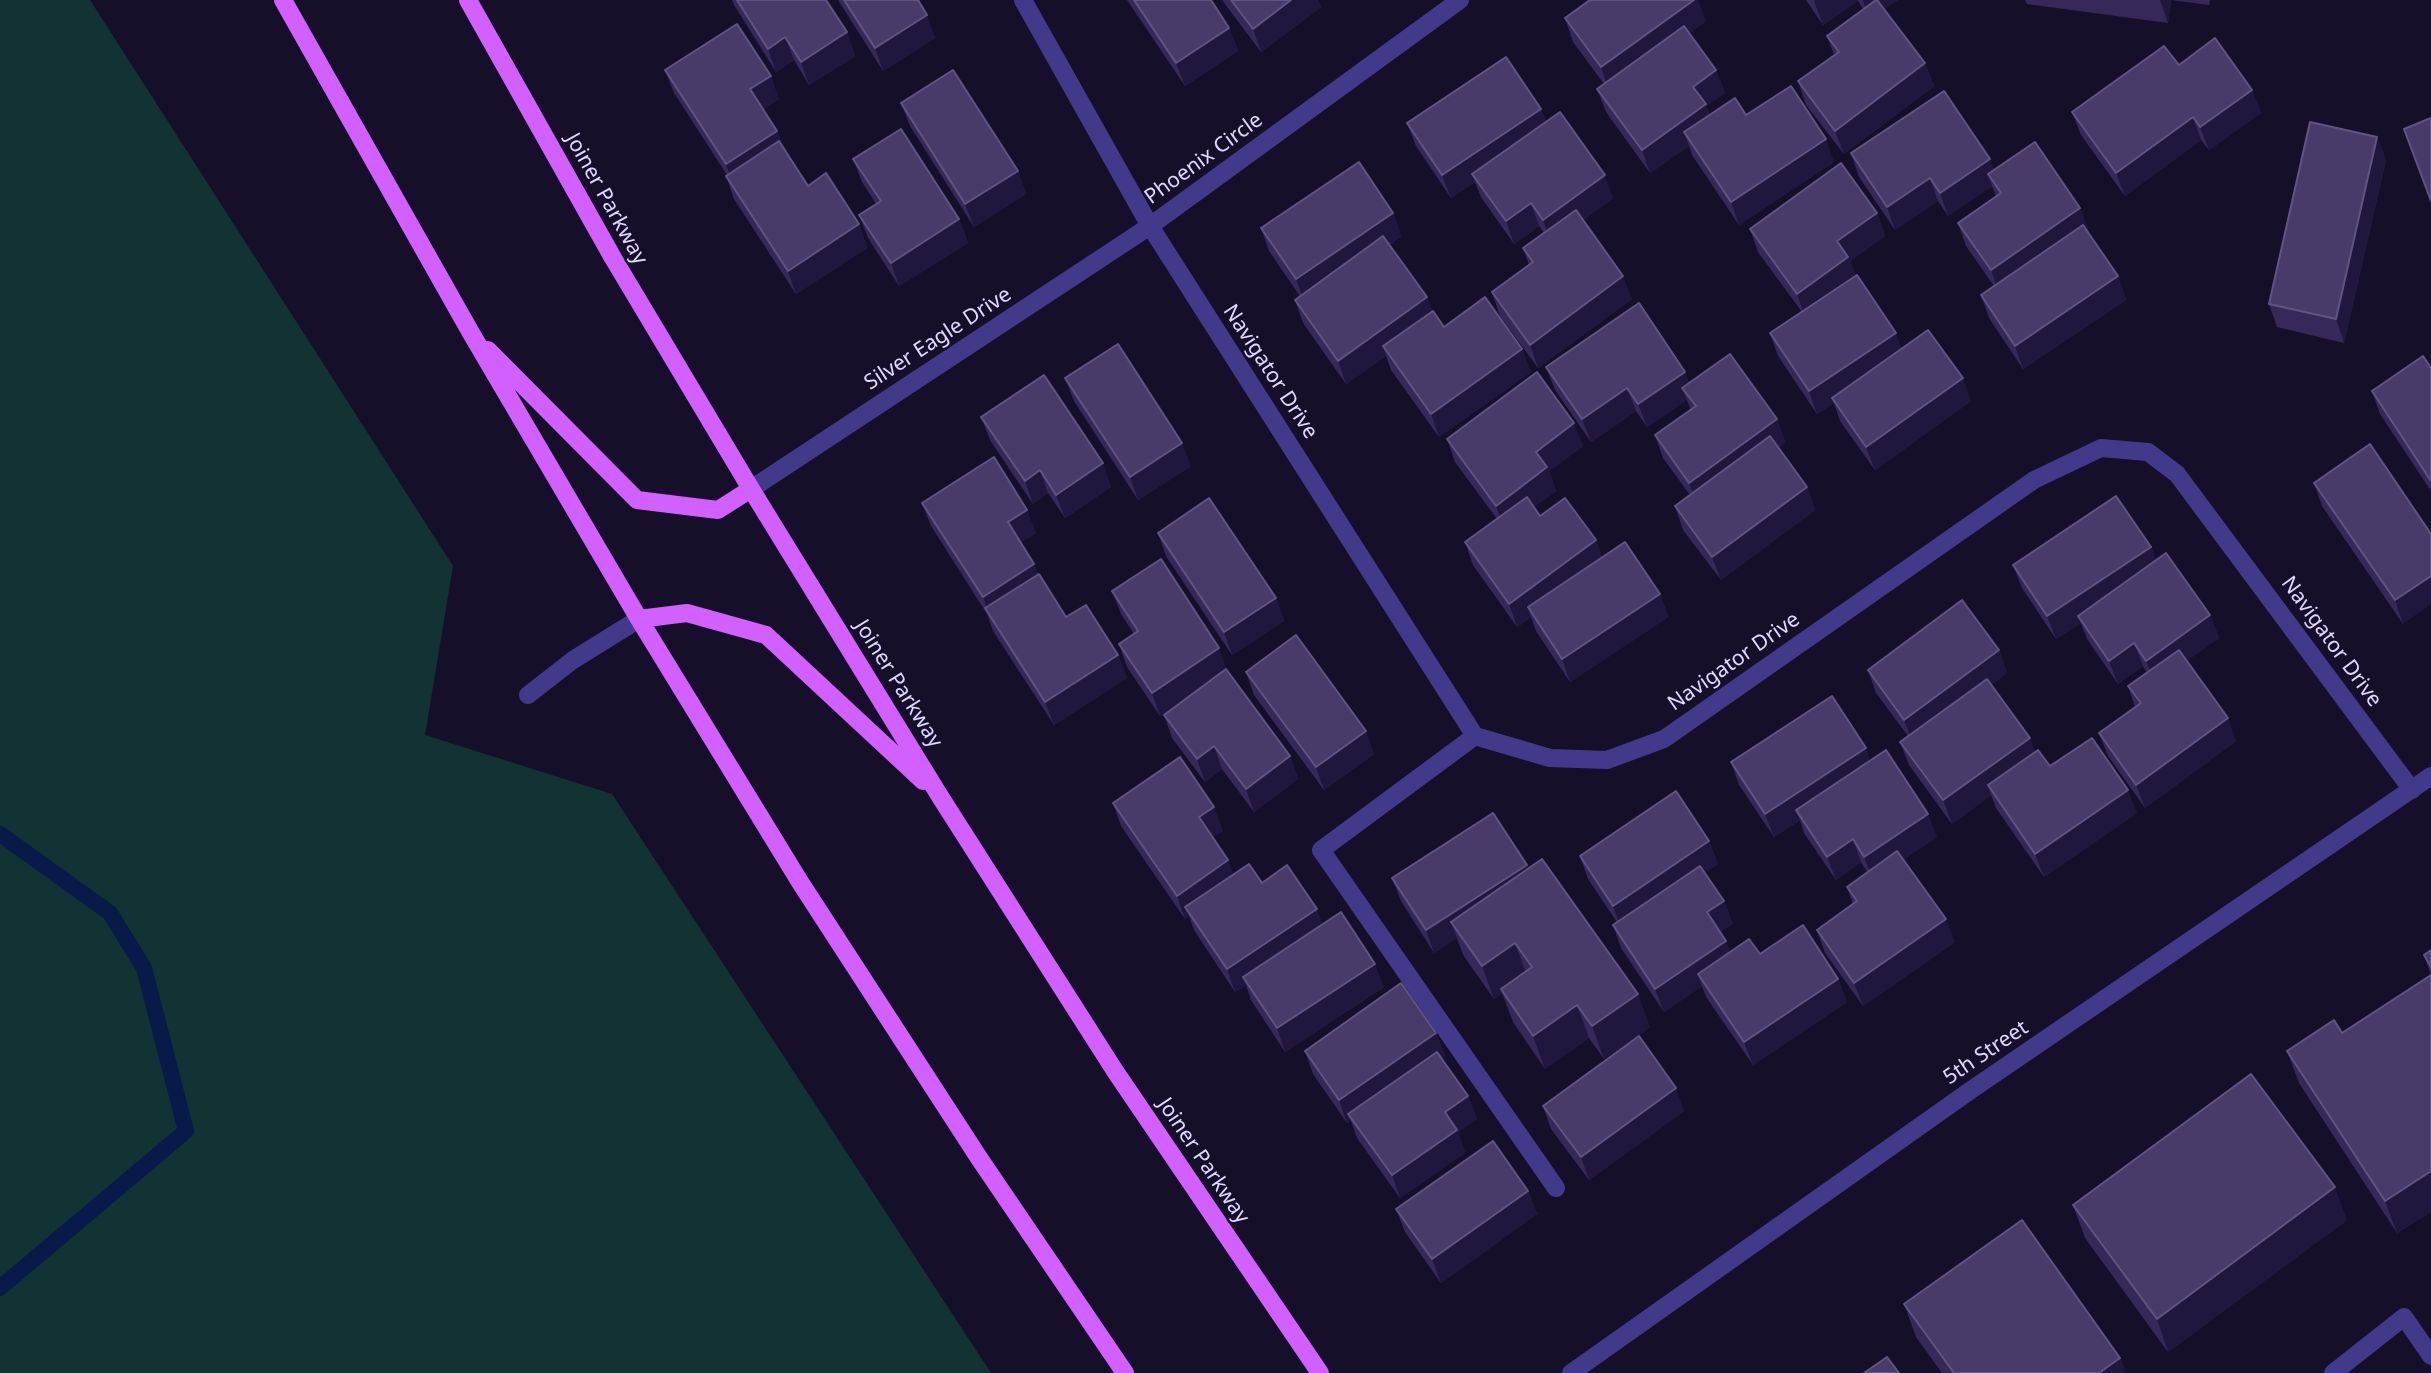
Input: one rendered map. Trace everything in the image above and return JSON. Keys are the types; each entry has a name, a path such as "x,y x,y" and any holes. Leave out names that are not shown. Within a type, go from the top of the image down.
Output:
{"main road":[{"path":"283,0 471,333 639,619 800,883 979,1158 1125,1373"},
{"name":"Joiner Parkway","path":"468,0 613,258 941,798 1115,1071 1320,1373"},
{"path":"471,333 638,500 718,510 751,489"},
{"path":"639,619 687,614 766,635 941,798"}],"street":[{"name":"Phoenix Circle","path":"1023,0 1150,226 1460,0"},
{"name":"Silver Eagle Drive","path":"751,489 1150,226"},
{"name":"Navigator Drive","path":"1150,226 1475,736 1550,758 1596,760 1607,760 1664,739 2034,480 2101,448 2148,452 2176,474 2412,790"},
{"path":"528,695 573,660 639,619"},
{"path":"1475,736 1321,850 1556,1188"},
{"name":"5th Street","path":"1571,1373 1960,1098 2431,776"},
{"path":"2333,1373 2404,1317 2431,1356"}],"green space":[{"path":"0,0 90,0 453,566 425,735 612,794 991,1373 0,1373"}],"building":[{"path":"737,0 826,0 847,32 801,62 785,37 768,49"},
{"path":"844,0 918,0 927,15 875,48"},
{"path":"1134,0 1211,0 1229,28 1176,63"},
{"path":"1231,0 1291,0 1253,29"},
{"path":"1590,0 1694,0 1601,67 1565,18"},
{"path":"1876,0 1925,63 1835,131 1798,81 1839,52 1827,36"},
{"path":"737,24 771,76 750,89 777,131 726,164 665,70"},
{"path":"1684,26 1716,70 1693,87 1706,104 1642,150 1597,89"},
{"path":"2215,38 2252,90 2200,127 2193,117 2116,173 2072,112 2164,46 2179,65"},
{"path":"1506,57 1541,109 1442,175 1407,123"},
{"path":"953,70 1018,171 965,204 901,103"},
{"path":"1791,86 1826,139 1731,202 1684,132 1735,98 1746,115"},
{"path":"1944,91 1990,159 1940,193 1930,178 1887,207 1851,153"},
{"path":"1560,112 1605,175 1543,220 1531,203 1506,221 1472,174"},
{"path":"2431,118 2431,201 2404,129"},
{"path":"2310,122 2377,137 2336,319 2269,304"},
{"path":"901,129 959,219 891,263 859,215 881,201 853,159"},
{"path":"779,141 808,186 826,173 859,224 788,271 726,176"},
{"path":"2035,142 2080,208 1991,270 1958,223 2001,193 1988,174"},
{"path":"1359,162 1393,213 1296,279 1261,228"},
{"path":"1841,163 1877,213 1837,241 1848,257 1797,294 1750,229"},
{"path":"1576,210 1623,276 1530,345 1492,292 1533,262 1523,248"},
{"path":"2083,225 2118,276 2015,346 1981,295"},
{"path":"1383,236 1427,297 1338,361 1295,300"},
{"path":"1857,275 1896,333 1809,391 1770,333"},
{"path":"1485,297 1522,349 1431,414 1383,346 1433,311 1444,327"},
{"path":"1639,303 1685,372 1638,404 1627,388 1582,419 1546,367"},
{"path":"1928,330 1963,378 1866,447 1832,398"},
{"path":"1118,344 1182,443 1130,477 1065,378"},
{"path":"1730,354 1777,419 1689,483 1655,435 1696,406 1682,388"},
{"path":"2423,356 2431,368 2431,481 2372,391"},
{"path":"1537,372 1574,423 1536,452 1547,467 1496,506 1447,439"},
{"path":"1044,375 1103,463 1056,495 1040,470 1025,481 981,417"},
{"path":"1770,436 1807,487 1712,557 1675,506"},
{"path":"2370,444 2431,534 2431,576 2395,600 2314,483"},
{"path":"994,457 1027,510 1008,522 1034,564 983,597 922,503"},
{"path":"2116,496 2151,547 2047,616 2013,565"},
{"path":"1527,497 1540,516 1565,498 1596,540 1509,604 1465,542"},
{"path":"1209,498 1276,598 1224,632 1158,533"},
{"path":"1625,542 1660,594 1562,659 1528,607"},
{"path":"2166,553 2210,615 2146,661 2134,643 2109,661 2078,616"},
{"path":"1161,559 1219,648 1152,693 1119,644 1138,631 1112,591"},
{"path":"1039,574 1066,617 1086,605 1118,655 1045,702 985,608"},
{"path":"1962,600 1999,650 1904,720 1868,670"},
{"path":"1296,635 1366,731 1316,767 1246,672"},
{"path":"2179,650 2228,718 2136,785 2099,733 2141,703 2128,686"},
{"path":"1226,669 1290,756 1246,789 1214,746 1197,759 1164,715"},
{"path":"1987,679 2030,738 1943,800 1900,742"},
{"path":"1832,696 1866,748 1765,814 1731,762"},
{"path":"2092,738 2128,790 2035,854 1988,785 2038,750 2050,766"},
{"path":"1886,750 1928,814 1864,857 1853,839 1827,857 1796,810"},
{"path":"1180,757 1214,807 1199,817 1228,860 1177,896 1113,803"},
{"path":"1676,791 1709,841 1613,906 1580,856"},
{"path":"1493,813 1527,865 1426,930 1392,878"},
{"path":"1897,851 1946,919 1854,983 1817,930 1857,901 1847,887"},
{"path":"1542,859 1638,994 1592,1026 1577,1005 1533,1036 1501,989 1532,967 1515,943 1482,966 1451,922"},
{"path":"1249,864 1262,883 1287,865 1317,909 1227,969 1185,907"},
{"path":"1700,866 1724,901 1707,912 1726,941 1655,989 1613,925"},
{"path":"1341,912 1375,964 1277,1028 1243,977"},
{"path":"1803,925 1838,979 1744,1042 1698,974 1749,939 1760,954"},
{"path":"2431,950 2431,967 2424,955"},
{"path":"2431,975 2431,1171 2385,1201 2287,1051 2334,1020 2342,1033"},
{"path":"1401,983 1436,1033 1339,1100 1305,1051"},
{"path":"1639,1036 1676,1088 1581,1157 1543,1106"},
{"path":"1437,1052 1468,1096 1445,1112 1457,1130 1392,1175 1348,1114"},
{"path":"2251,1074 2335,1187 2157,1319 2073,1205"},
{"path":"1493,1141 1528,1191 1432,1259 1396,1209"},
{"path":"2022,1220 2120,1358 2099,1373 1954,1373 1904,1304"},
{"path":"1887,1357 1899,1373 1864,1373"}],"waterway":[{"path":"0,834 110,913 144,968 186,1131 0,1288"}]}
